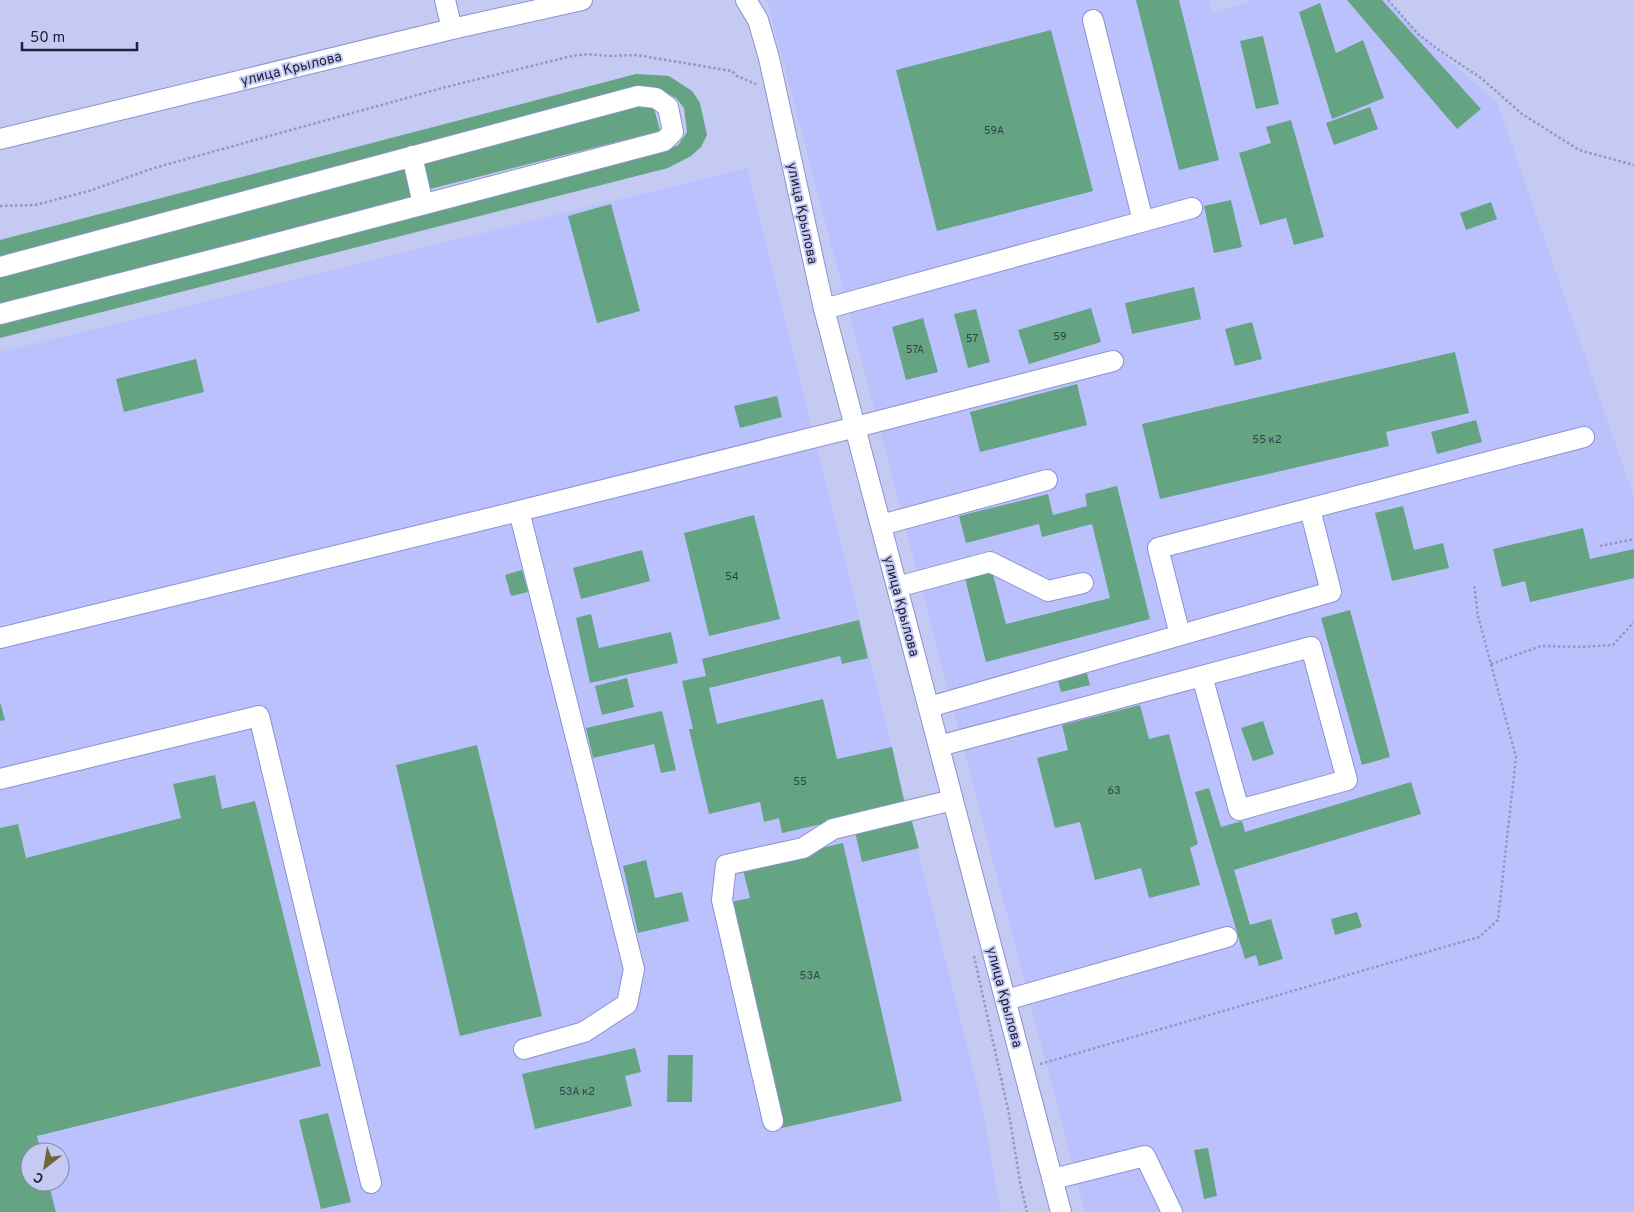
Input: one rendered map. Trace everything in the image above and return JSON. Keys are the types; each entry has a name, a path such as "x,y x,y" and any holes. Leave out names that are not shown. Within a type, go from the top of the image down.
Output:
{"street":[{"path":"445,0 452,29"},
{"name":"улица Крылова","path":"0,139 452,29 582,0"},
{"name":"улица Крылова","path":"746,0 758,20 769,58 824,309 1061,1212"},
{"path":"1093,20 1143,221"},
{"path":"0,267 638,96 656,98 668,107 673,132 664,141 0,314"},
{"path":"412,156 423,204"},
{"path":"824,309 1192,208"},
{"path":"0,638 519,511 1113,361"},
{"path":"1180,635 1158,548 1584,437"},
{"path":"881,525 1047,480"},
{"path":"929,707 1331,592 1310,509"},
{"path":"519,511 634,969 627,1004 584,1032 524,1049"},
{"path":"897,586 990,562 1048,592 1083,583"},
{"path":"939,746 1202,676 1311,647 1347,780 1239,810 1202,676"},
{"path":"0,779 259,716 372,1183"},
{"path":"773,1121 722,900 726,865 803,848 833,829 953,800"},
{"path":"1006,1000 1227,937"},
{"path":"1052,1179 1145,1156 1172,1212"}],"path":[{"path":"1388,0 1418,34 1481,78 1522,114 1579,150 1634,166"},
{"path":"0,206 34,205 89,190 154,168 446,86 572,56 588,54 608,56 636,55 732,71 737,76 776,92"},
{"path":"1600,546 1634,539"},
{"path":"1024,1068 1479,937 1498,920 1516,757 1478,616 1474,584"},
{"path":"1491,664 1541,646 1580,647 1613,645 1634,622"},
{"path":"974,955 1009,1114 1027,1212"}],"shaded area":[{"path":"767,0 1208,0 1213,13 1254,0 1388,0 1436,50 1497,102 1634,497 1634,1212 1085,1212"},
{"path":"747,168 981,1101 1001,1212 0,1212 0,352"}],"building":[{"path":"1136,0 1179,0 1219,160 1179,170"},
{"path":"1347,0 1382,0 1481,109 1457,129"},
{"path":"1320,3 1336,53 1363,40 1384,98 1332,119 1299,12"},
{"path":"1051,30 1093,191 937,231 896,70"},
{"path":"1263,36 1279,104 1256,109 1240,41"},
{"path":"636,74 669,76 692,91 700,103 707,135 701,147 691,156 668,168 0,338 0,322 666,151 678,145 687,132 684,108 676,98 666,93 639,88 0,256 0,240"},
{"path":"646,104 654,108 660,131 430,189 422,161"},
{"path":"1370,107 1378,129 1334,145 1326,123"},
{"path":"1291,120 1324,237 1294,245 1286,218 1260,225 1239,153 1271,143 1266,127"},
{"path":"405,166 413,196 0,308 0,276"},
{"path":"1231,200 1242,247 1214,253 1204,206"},
{"path":"1491,202 1497,219 1466,230 1460,213"},
{"path":"611,204 640,311 597,323 568,216"},
{"path":"1194,287 1201,319 1132,334 1125,303"},
{"path":"1091,308 1101,342 1029,364 1018,330"},
{"path":"976,309 990,362 968,368 954,314"},
{"path":"923,318 938,372 906,380 892,327"},
{"path":"1252,322 1262,359 1235,366 1225,329"},
{"path":"1455,352 1469,413 1386,432 1389,446 1160,499 1142,424"},
{"path":"196,359 204,392 124,412 116,379"},
{"path":"1077,384 1087,425 980,452 970,412"},
{"path":"777,396 782,417 740,428 734,406"},
{"path":"1476,420 1482,442 1437,454 1431,432"},
{"path":"1117,486 1150,619 986,662 965,578 992,571 1006,624 1110,598 1092,524 1042,537 1039,524 966,543 959,516 1048,494 1053,515 1087,506 1085,494"},
{"path":"1403,506 1414,550 1443,543 1449,568 1392,581 1375,513"},
{"path":"754,515 780,619 709,636 684,533"},
{"path":"1583,528 1590,559 1634,549 1634,578 1530,602 1525,581 1502,587 1493,549"},
{"path":"642,550 650,581 581,599 573,568"},
{"path":"522,570 528,592 511,596 505,575"},
{"path":"1350,610 1390,757 1362,765 1321,618"},
{"path":"591,614 599,648 671,632 678,663 590,683 576,618"},
{"path":"859,620 868,658 842,664 840,656 709,688 717,724 823,699 837,759 892,747 905,805 782,833 779,818 764,822 760,802 709,814 689,729 693,729 682,681 706,676 702,659"},
{"path":"1085,666 1090,685 1061,692 1056,673"},
{"path":"627,678 634,707 602,715 595,686"},
{"path":"0,702 5,720 0,721"},
{"path":"1140,705 1149,739 1169,734 1198,844 1190,848 1200,885 1149,898 1141,868 1095,880 1080,822 1055,828 1037,758 1068,750 1062,725"},
{"path":"662,711 676,770 661,773 654,744 593,758 586,728"},
{"path":"1263,721 1274,754 1253,761 1241,728"},
{"path":"477,745 542,1016 460,1036 396,765"},
{"path":"215,775 222,809 255,801 321,1066 37,1136 38,1142 20,1142 20,1192 51,1192 56,1212 0,1212 0,828 18,824 26,858 181,818 173,784"},
{"path":"1411,782 1421,814 1234,870 1250,925 1271,919 1283,959 1259,966 1256,955 1245,959 1195,792 1209,788 1221,827 1242,821 1245,832"},
{"path":"911,818 919,848 862,862 855,832"},
{"path":"843,843 902,1101 782,1128 731,902 750,898 742,866"},
{"path":"646,860 655,898 682,892 689,921 638,933 623,866"},
{"path":"1357,912 1362,927 1335,935 1331,919"},
{"path":"635,1048 641,1072 625,1076 632,1106 535,1129 522,1074"},
{"path":"668,1055 693,1055 692,1102 667,1102"},
{"path":"328,1113 351,1202 321,1209 299,1120"},
{"path":"1208,1148 1217,1196 1204,1199 1194,1150"}]}
